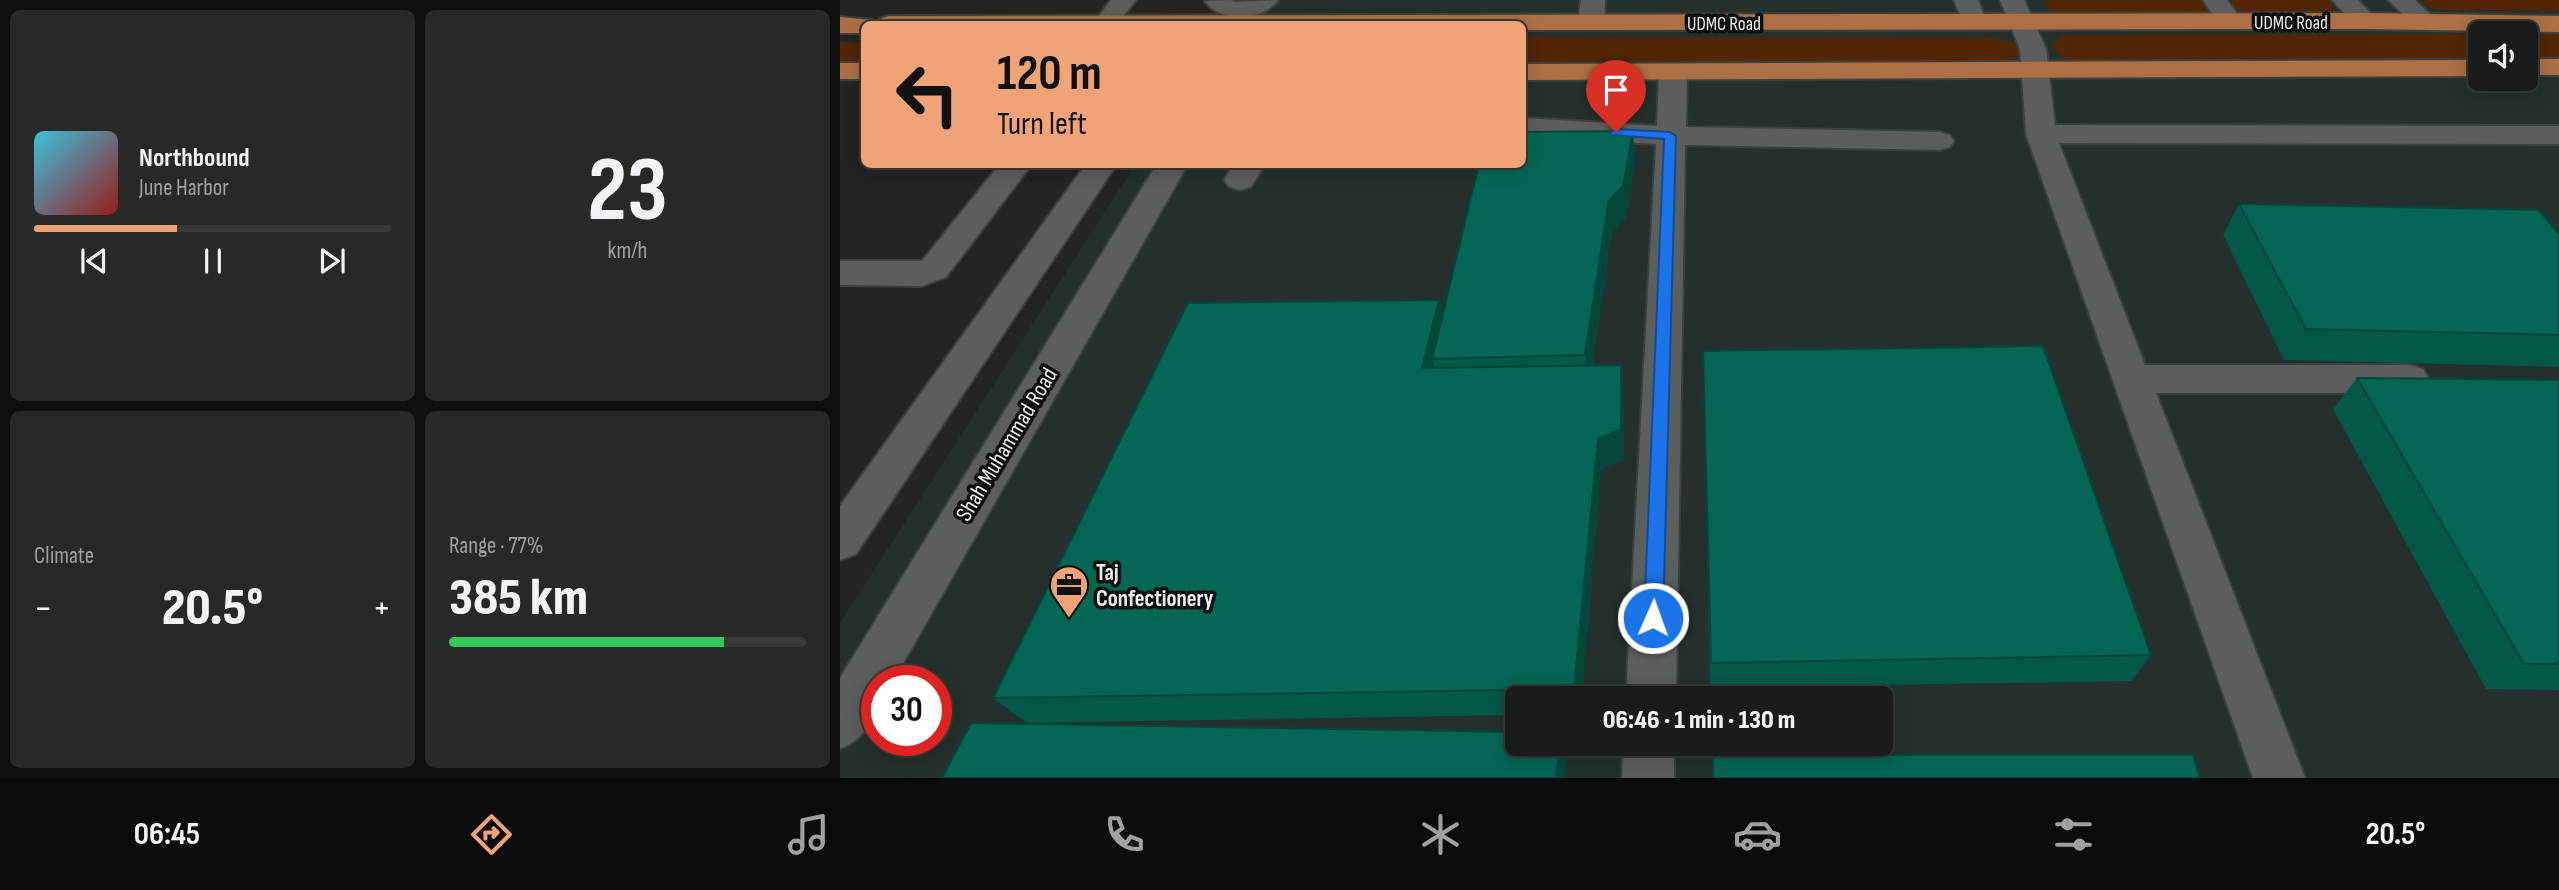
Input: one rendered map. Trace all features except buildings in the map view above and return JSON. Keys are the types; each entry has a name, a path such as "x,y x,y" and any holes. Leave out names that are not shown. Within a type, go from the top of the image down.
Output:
{"main road":[{"path":"1251,21 1266,0"},
{"path":"1202,21 1218,1"},
{"name":"UDMC Road","path":"1335,21 1592,12 2017,11 2230,22 2424,21 2559,24"},
{"path":"840,25 861,25"},
{"path":"2538,67 2559,67"},
{"path":"1526,72 2468,68"},
{"path":"840,71 861,71"}],"street":[{"path":"1107,21 1124,0"},
{"path":"1218,1 1223,7 1237,9 1266,0"},
{"path":"2215,0 2230,22"},
{"path":"2344,0 2365,21"},
{"path":"2400,0 2424,21"},
{"path":"2017,11 2033,49 2041,134 2279,778"},
{"path":"1651,686 1673,73"},
{"path":"1526,127 1670,136 1939,141"},
{"path":"2041,134 2556,138"},
{"path":"840,273 922,274 934,269 1014,168"},
{"path":"840,541 1099,168"},
{"name":"Shah Muhammad Road","path":"840,723 1171,168"},
{"path":"2132,379 2416,379 2440,382"},
{"path":"1648,778 1649,756"}],"shaded area":[{"path":"1241,0 2559,0 2559,778 840,778 840,623 1133,168 1526,168 1526,21 1227,21"},
{"path":"2046,0 2330,0 2335,8 2329,12 2064,14 2048,9"},
{"path":"2421,0 2559,0 2559,11 2442,10 2431,8"},
{"path":"2468,34 2468,63 2082,63 2063,58 2053,48 2053,44 2061,36"},
{"path":"2538,34 2559,34 2559,63 2538,63"},
{"path":"1526,37 1992,38 2014,42 2022,53 2015,59 1526,63"},
{"path":"840,42 861,42 861,65 840,65"}],"place":[{"name":"Taj Confectionery","path":"1069,619"}],"route":[{"path":"1616,132 1670,136 1653,618"}]}
